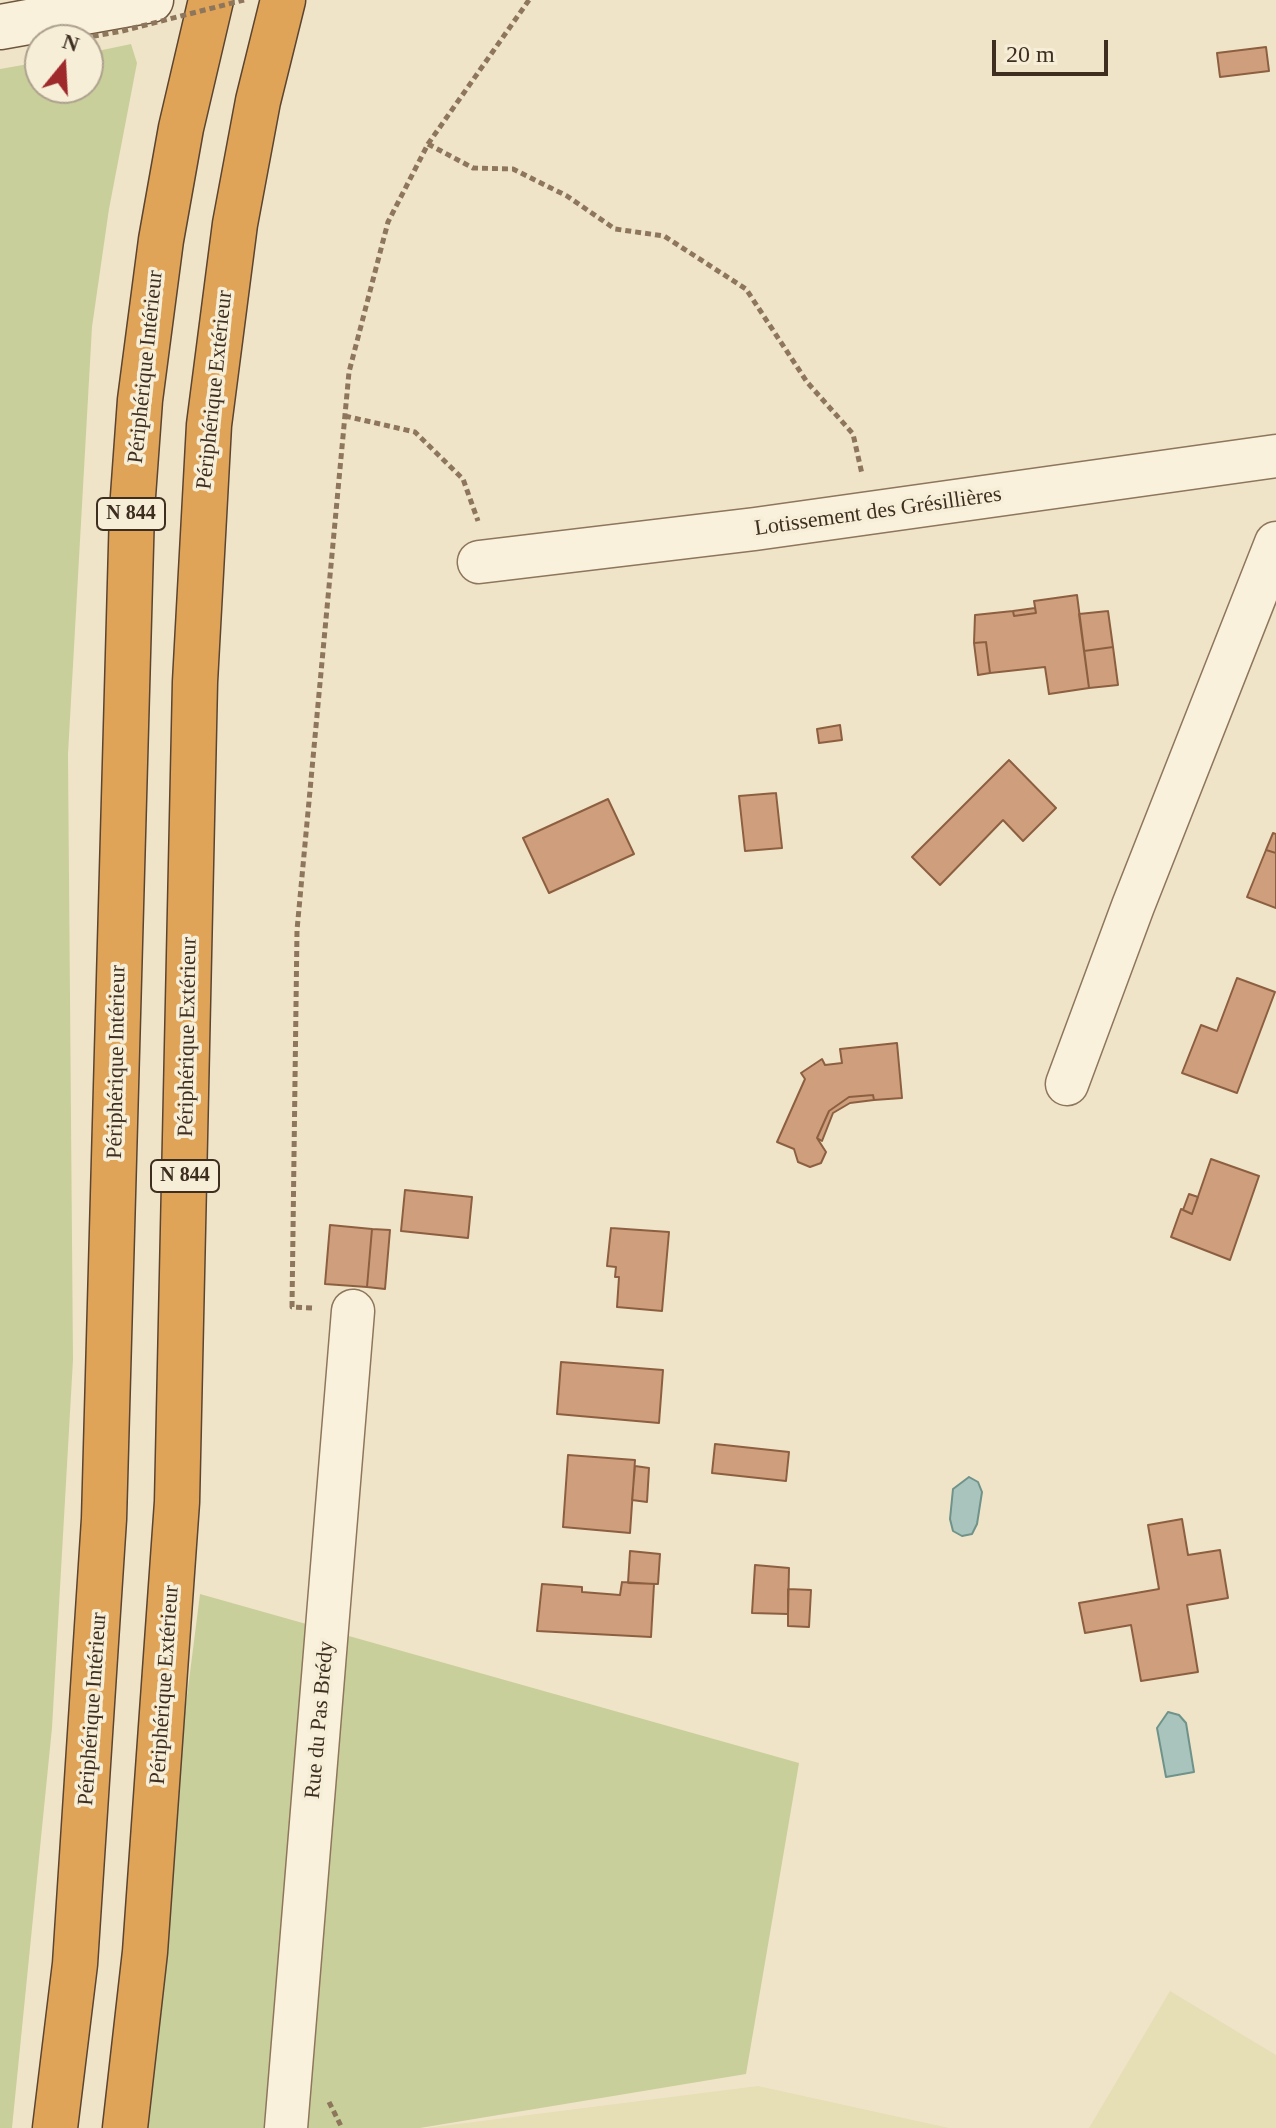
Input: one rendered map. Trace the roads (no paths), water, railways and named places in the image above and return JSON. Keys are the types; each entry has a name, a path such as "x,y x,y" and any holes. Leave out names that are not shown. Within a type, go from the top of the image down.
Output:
{"highway":[{"name":"Périphérique Intérieur","path":"55,2128 75,1964 104,1519 132,510 140,400 161,240 184,113 211,0"},
{"name":"Périphérique Extérieur","path":"125,2128 145,1952 177,1502 195,682 209,425 235,224 258,101 283,0"}],"street":[{"path":"81,24 151,0"},
{"path":"0,27 24,28"},
{"name":"Lotissement des Grésillières","path":"479,562 871,513 1276,456"},
{"path":"1067,1084 1276,543"},
{"name":"Rue du Pas Brédy","path":"286,2128 353,1311"}],"water":[{"path":"969,1477 978,1482 982,1492 977,1524 972,1534 962,1536 953,1531 950,1519 953,1489"},
{"path":"1168,1712 1179,1715 1186,1723 1194,1772 1166,1777 1157,1728"}]}
